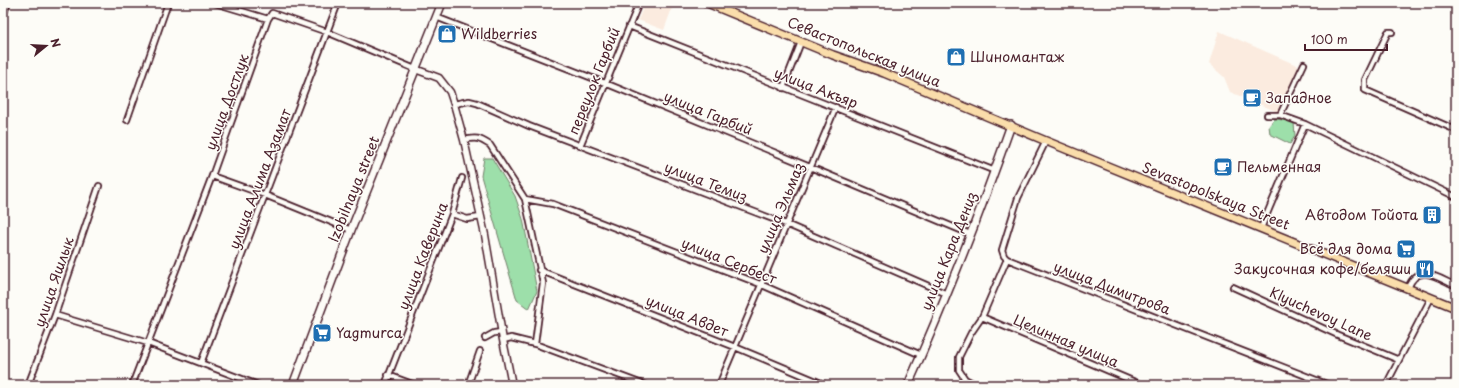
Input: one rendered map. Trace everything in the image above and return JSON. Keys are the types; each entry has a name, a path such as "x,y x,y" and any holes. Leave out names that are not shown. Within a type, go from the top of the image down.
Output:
{"main road":[{"name":"Izobilnaya street","path":"293,385 351,230 442,3"},
{"name":"Севастопольская улица","path":"707,3 801,42 884,73 1011,126"},
{"name":"Sevastopolskaya Street","path":"1011,126 1456,308"},
{"name":"улица Кара Дениз","path":"908,385 947,294 1011,126"}],"street":[{"path":"3,14 7,3"},
{"path":"126,120 168,3"},
{"path":"216,3 268,19 272,13 327,32 439,78 450,92 464,140 481,217 512,385"},
{"name":"улица Алима Азамат","path":"201,363 338,3"},
{"name":"переулок Гарбий","path":"580,146 639,3"},
{"name":"улица Гарбий","path":"436,17 605,83 970,234"},
{"name":"улица Достлук","path":"132,385 212,176 268,19"},
{"name":"улица Акъяр","path":"629,26 995,171"},
{"path":"1392,32 1388,32 1379,48 1365,80 1365,90 1456,130"},
{"path":"783,88 801,42"},
{"path":"1280,115 1304,64"},
{"name":"улица Темиз","path":"454,104 469,101 478,103 529,126 786,224 947,294"},
{"name":"улица Эльмаз","path":"719,385 760,284 836,107"},
{"path":"1267,115 1280,115 1305,124 1456,197"},
{"path":"1261,228 1305,124"},
{"path":"464,140 474,138 481,139 490,145 525,199 543,283 535,344"},
{"path":"977,385 965,379 958,370 959,357 971,333 982,317 1007,259 1002,250 1018,198 1046,141"},
{"path":"212,176 265,195 351,230"},
{"name":"улица Каверина","path":"385,385 452,214 462,178"},
{"name":"улица Яшлык","path":"28,385 55,315 99,186"},
{"name":"улица Сербест","path":"525,199 553,204 760,284 921,355"},
{"path":"452,214 467,219 481,217"},
{"name":"улица Димитрова","path":"1007,259 1329,385"},
{"name":"улица Авдет","path":"539,270 735,347 826,385"},
{"path":"1408,288 1411,280 1416,276 1423,274 1431,274 1456,286"},
{"name":"Klyuchevoy Lane","path":"1233,287 1338,335 1399,360"},
{"path":"1386,385 1431,298"},
{"path":"55,315 148,343 258,385"},
{"name":"Целинная улица","path":"982,317 1142,385"},
{"path":"485,338 494,333 502,332"},
{"path":"503,340 511,338 535,344 645,385"},
{"path":"468,385 480,351"},
{"path":"388,375 415,385"}],"shaded area":[{"path":"645,3 674,3 664,30 638,20"},
{"path":"1219,31 1301,67 1278,112 1230,92 1224,77 1209,64"}],"green space":[{"path":"1275,119 1294,123 1295,136 1290,144 1270,134 1269,126"},
{"path":"484,158 492,158 515,196 523,219 537,291 529,309 517,300 481,176"}],"place":[{"name":"Wildberries","path":"447,34"},
{"name":"Шиномантаж","path":"956,57"},
{"name":"Западное","path":"1252,98"},
{"name":"Пельменная","path":"1223,167"},
{"name":"Автодом Тойота","path":"1432,215"},
{"name":"Всё для дома","path":"1406,249"},
{"name":"Закусочная кофе/беляши","path":"1425,269"},
{"name":"Yagmurca","path":"322,333"}]}
